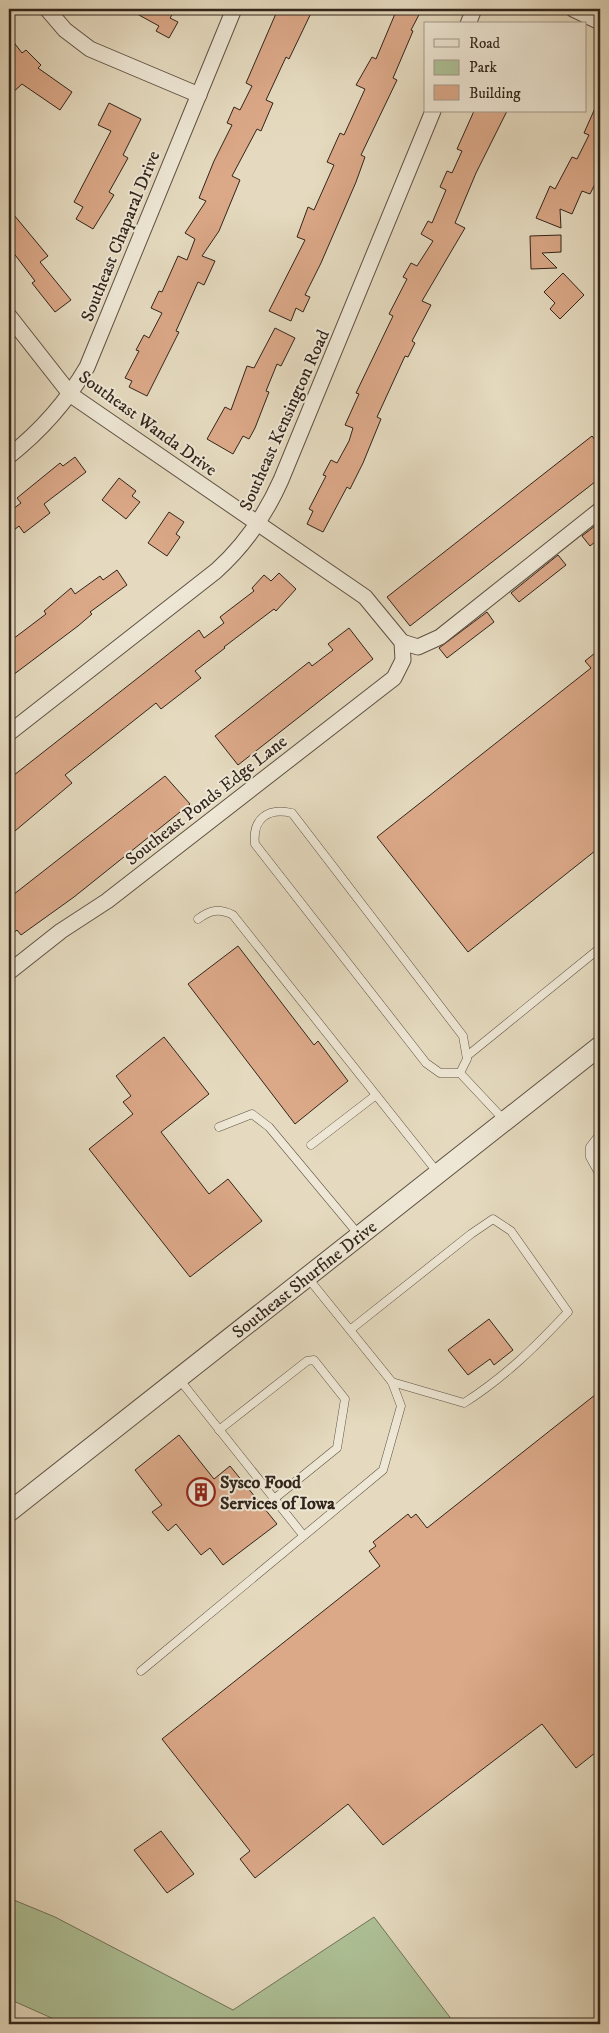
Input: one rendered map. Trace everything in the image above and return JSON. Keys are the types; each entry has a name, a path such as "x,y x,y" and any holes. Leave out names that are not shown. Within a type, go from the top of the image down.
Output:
{"street":[{"path":"47,9 65,30 90,49 199,95"},
{"name":"Southeast Chaparal Drive","path":"9,456 46,425 71,395 87,367 234,9"},
{"path":"469,22 474,9"},
{"path":"572,9 600,22"},
{"name":"Southeast Kensington Road","path":"9,733 216,572 238,551 258,524 270,504 293,452 433,112"},
{"name":"Southeast Wanda Drive","path":"9,316 71,395 258,524"},
{"path":"258,524 365,596 402,642 418,647 440,637 600,510"},
{"name":"Southeast Ponds Edge Lane","path":"9,972 61,931 107,902 394,678 403,660 402,642"},
{"name":"Southeast Shurfine Drive","path":"9,1512 600,1046"}],"lane":[{"path":"467,1056 463,1036 292,813 279,810 268,813 257,824 254,834 255,844 426,1063 440,1073 460,1073 505,1121"},
{"path":"198,919 208,911 223,910 233,915 438,1173"},
{"path":"460,1073 467,1056 600,948"},
{"path":"311,1146 376,1095"},
{"path":"219,1126 252,1114 258,1118 269,1127 359,1235"},
{"path":"600,1134 590,1147 590,1158 600,1175"},
{"path":"350,1330 471,1234 493,1219 511,1231 568,1312 522,1361 464,1404 392,1382"},
{"path":"141,1671 382,1470 401,1406 392,1382 307,1276"},
{"path":"219,1430 307,1361 314,1360 345,1399 336,1448 274,1499"},
{"path":"177,1378 302,1535"}],"green space":[{"path":"9,1898 55,1917 233,2010 374,1917 455,2024 65,2024 9,1999"}],"building":[{"path":"128,9 176,9 170,18 178,22 169,38 156,31 159,26"},
{"path":"278,9 313,9 289,59 286,57 266,100 273,103 261,131 257,129 232,176 240,180 219,231 202,256 215,261 204,285 198,282 176,331 179,332 147,396 129,387 132,381 125,378 139,351 136,350 144,335 149,338 162,313 151,308 159,291 162,292 178,256 187,260 195,239 185,233 206,201 199,198 214,161 232,125 227,123 234,107 240,110 252,86 246,83"},
{"path":"397,9 422,9 411,30 413,31 393,78 397,80 361,155 365,157 356,182 305,295 310,297 303,312 296,308 291,321 269,311 305,240 297,237 308,207 314,210 334,165 327,162 340,133 344,135 365,89 356,85 372,57 376,59"},
{"path":"9,36 22,53 26,50 41,65 38,68 72,92 60,110 22,84 9,96"},
{"path":"600,97 600,174 590,194 582,191 572,214 560,209 561,228 536,218 550,186 555,189 572,157 577,159 589,135 584,133"},
{"path":"109,103 141,119 123,155 128,158 109,192 114,195 93,229 76,219 83,207 74,202 111,131 98,125"},
{"path":"474,112 506,112 476,173 455,223 465,228 422,301 431,305 412,341 415,343 408,357 405,356 377,417 381,419 363,463 350,489 347,487 323,532 307,524 313,511 309,509 326,476 323,475 331,460 337,463 349,441 353,428 345,425 359,394 356,393 393,316 389,314 407,279 403,277 411,263 417,266 433,241 421,234 428,221 432,223 446,190 440,187 447,171 452,173 462,151 457,149"},
{"path":"9,209 48,256 40,262 71,300 55,312 32,283 35,281 9,247"},
{"path":"561,235 561,252 542,253 557,268 531,269 530,236"},
{"path":"563,273 584,295 560,319 550,309 555,303 544,292"},
{"path":"275,328 295,338 281,366 277,364 266,391 269,392 255,428 249,439 243,436 233,454 207,439 225,407 231,410 247,366 254,368"},
{"path":"592,436 600,446 600,478 410,626 387,597"},
{"path":"75,457 86,472 44,504 50,513 24,533 19,526 9,534 9,512 21,503 17,498 60,463 63,466"},
{"path":"119,478 136,491 132,496 140,502 126,519 102,500"},
{"path":"169,512 184,522 176,534 180,537 167,556 148,543"},
{"path":"600,522 600,538 590,546 582,536"},
{"path":"558,555 566,565 519,602 511,593"},
{"path":"117,570 127,585 90,612 92,614 78,626 9,678 9,642 46,614 44,611 71,588 75,594 100,576 103,580"},
{"path":"279,573 296,589 276,611 274,609 195,671 201,678 161,709 156,703 65,775 72,783 9,836 9,779 199,630 204,638 224,623 220,617 254,591 252,588 264,575 271,581"},
{"path":"487,612 494,622 447,658 439,648"},
{"path":"349,628 373,659 238,765 215,736 309,662 312,666 333,650 328,644"},
{"path":"600,649 600,847 468,952 377,837 591,668 585,661"},
{"path":"165,776 190,804 74,897 21,935 17,930 9,937 9,898"},
{"path":"238,946 314,1045 318,1041 348,1081 295,1124 188,984"},
{"path":"164,1037 209,1094 161,1132 209,1194 228,1179 262,1221 190,1277 89,1149 133,1114 123,1102 131,1096 116,1076"},
{"path":"489,1319 513,1350 494,1365 490,1359 468,1375 448,1350"},
{"path":"600,1391 600,1749 576,1768 542,1724 383,1845 348,1804 255,1878 240,1859 250,1851 162,1739 380,1566 369,1551 376,1546 373,1542 408,1514 411,1518 416,1514 427,1528"},
{"name":"Sysco Food Services of Iowa","path":"179,1435 214,1479 230,1466 277,1524 223,1565 210,1548 201,1555 176,1524 168,1531 152,1512 162,1505 135,1470"},
{"path":"161,1831 194,1874 167,1893 134,1850"}],"place":[{"name":"Sysco Food Services of Iowa","path":"201,1492"}]}
